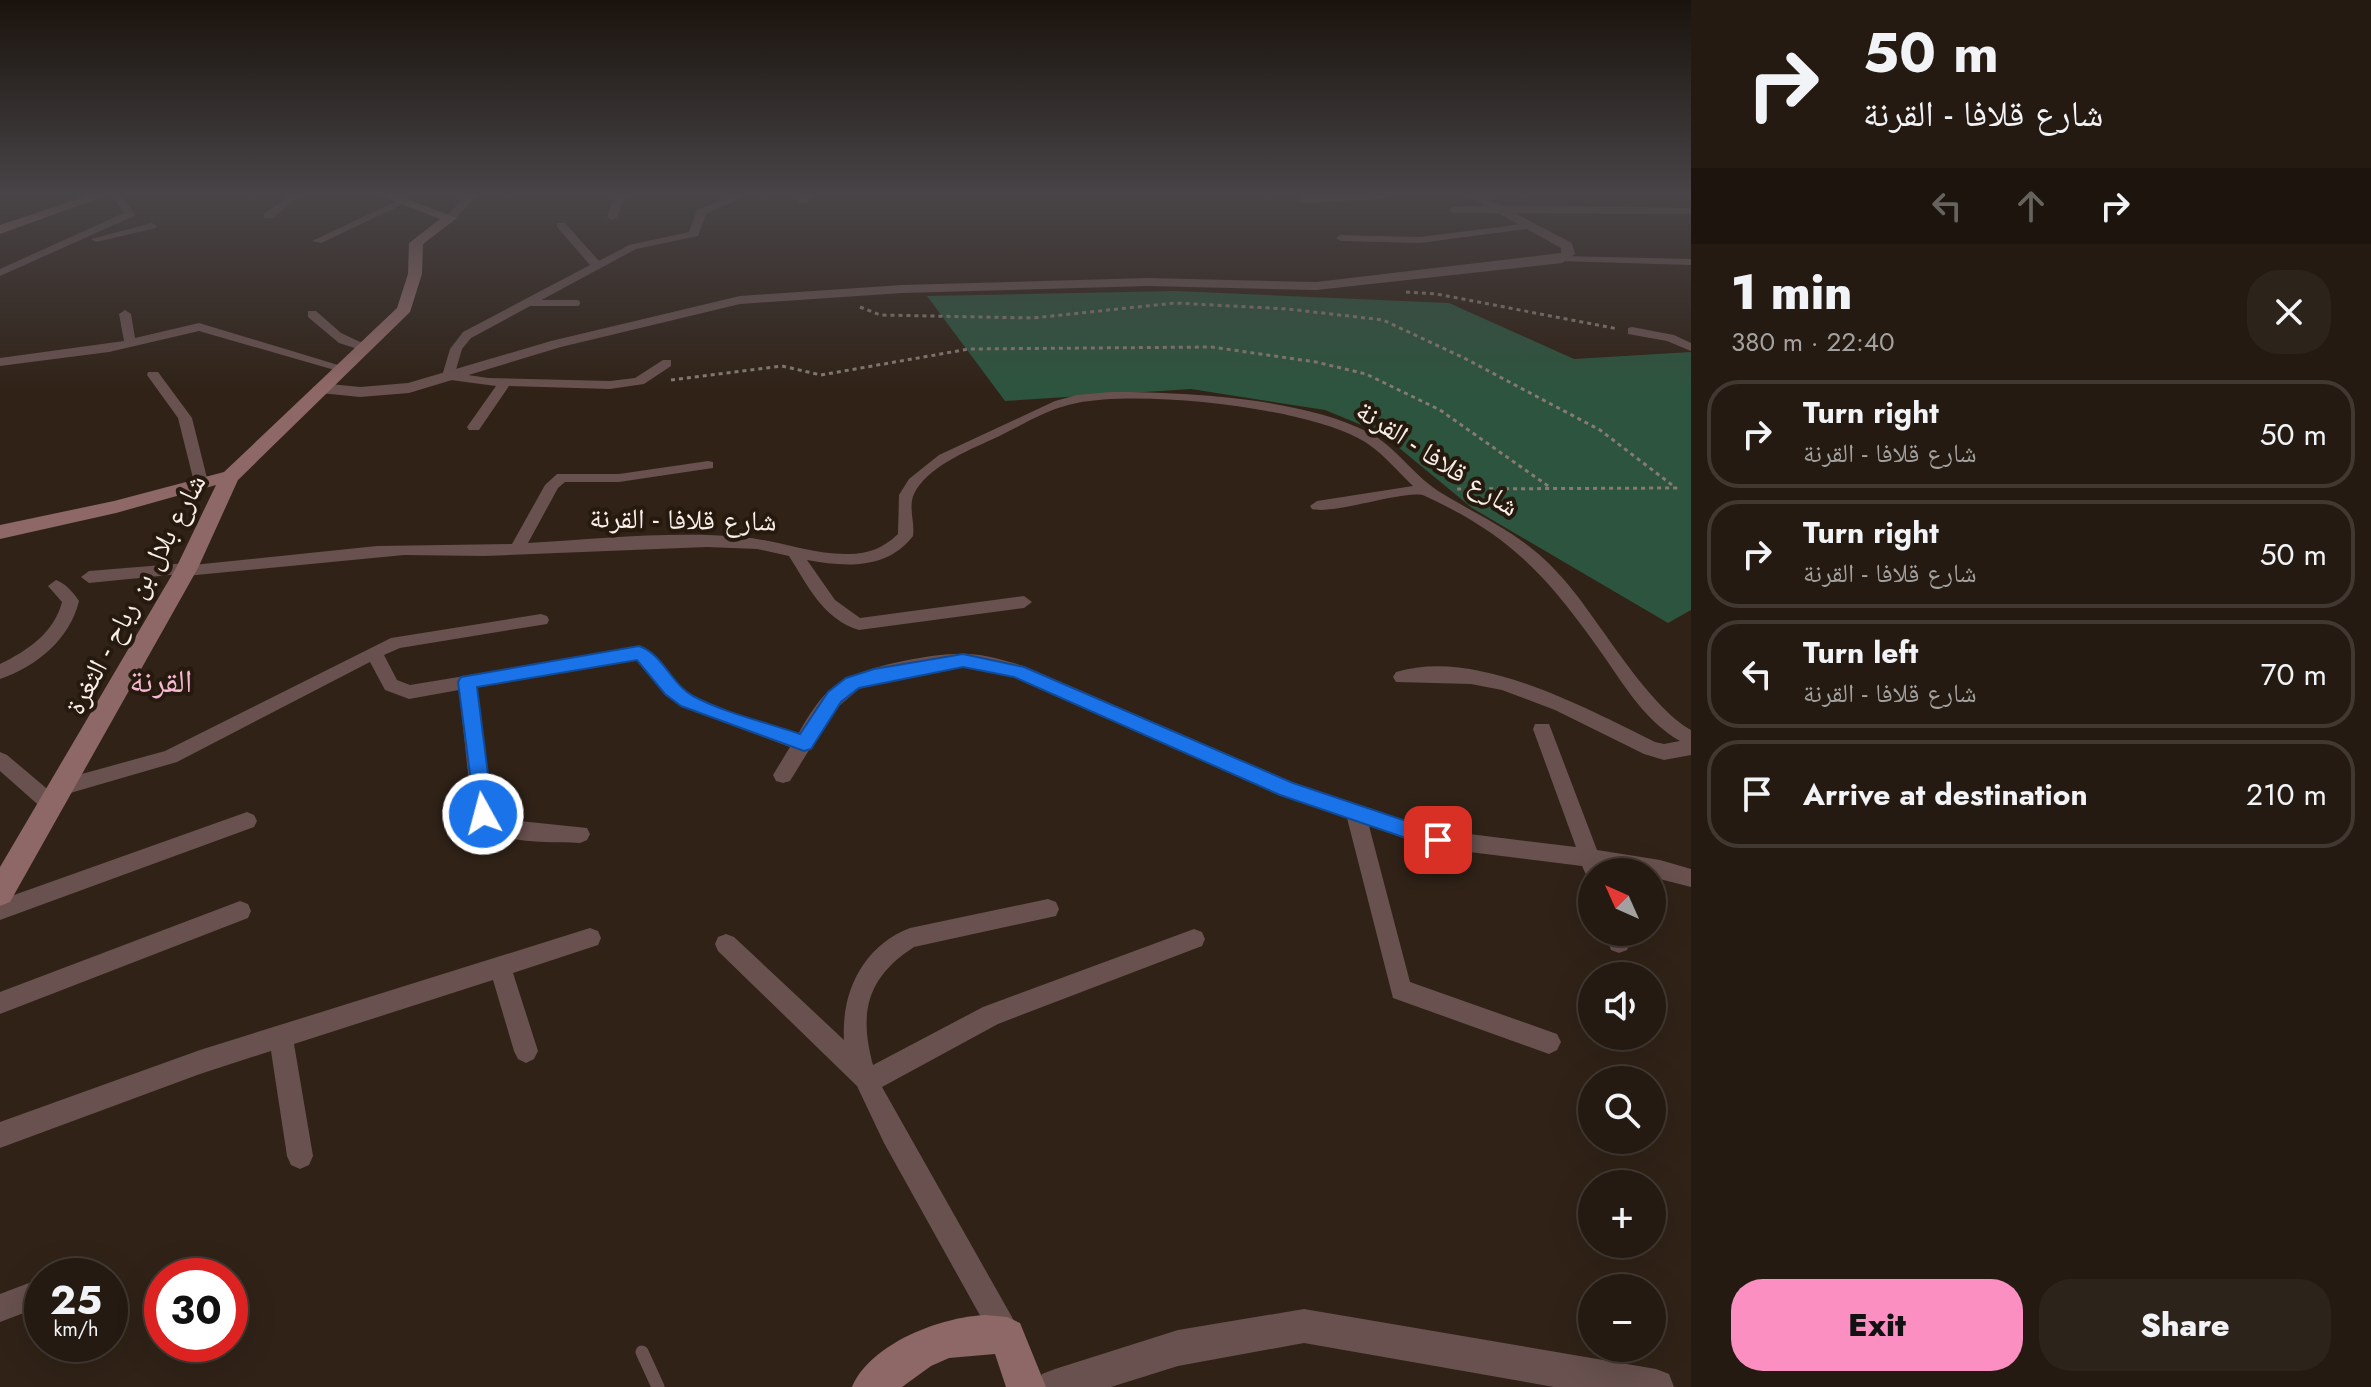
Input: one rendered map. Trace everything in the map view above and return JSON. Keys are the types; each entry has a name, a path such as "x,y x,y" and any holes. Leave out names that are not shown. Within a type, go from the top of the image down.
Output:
{"main road":[{"name":"شارع بلال بن رباح - الثغرة","path":"0,893 187,569 230,477 404,309 415,274 415,261"},
{"path":"5,528 116,507 201,482 230,477"},
{"path":"872,1387 912,1353 935,1342 960,1335 985,1333 1007,1336 1026,1387"}],"street":[{"path":"0,273 28,261"},
{"path":"592,261 598,267"},
{"path":"448,376 462,339 524,303 609,261"},
{"path":"320,388 386,391 556,344 740,300 1148,282 1316,286 1546,261"},
{"path":"1636,261 1691,262"},
{"path":"125,314 130,343"},
{"path":"312,314 335,336 354,346 367,348"},
{"path":"0,362 130,343 204,327 342,368"},
{"path":"1632,331 1670,338 1691,347"},
{"path":"448,376 505,382 610,385 641,380 667,363"},
{"path":"153,375 185,418 201,482"},
{"path":"474,427 505,382"},
{"name":"شارع قلافا - القرنة","path":"89,577 402,550 654,542 754,543 847,560 886,552 905,536 904,499 925,471 1054,406 1086,397 1191,398 1325,421 1350,429 1381,447 1425,489 1489,524 1533,556 1592,626 1659,717 1691,739"},
{"path":"517,548 551,485 562,477 619,478 708,465"},
{"path":"1317,506 1425,489"},
{"path":"793,550 835,611 850,622 859,624 1024,602"},
{"path":"0,672 35,656 68,613 71,601 56,586"},
{"path":"0,760 56,796 170,757 397,642 541,620"},
{"path":"374,652 388,682 396,690 412,692 639,653 645,656 671,690 687,701 804,744"},
{"path":"783,775 834,697 853,683 874,676 963,660 1018,671 1287,789 1438,840 1578,863"},
{"path":"1402,677 1449,674 1508,683 1532,690 1651,749 1664,752 1691,747"},
{"path":"467,682 485,817 502,828 580,834"},
{"path":"1542,729 1589,858"},
{"path":"1355,812 1401,990 1549,1042"},
{"path":"0,910 247,821"},
{"path":"1666,871 1691,878"},
{"path":"1007,1336 881,1111 856,1040 856,1004 868,974 882,957 910,938 1048,909"},
{"path":"0,1003 240,911"},
{"path":"0,1135 200,1062 590,938"},
{"path":"869,1081 991,1015 1194,939"},
{"path":"726,944 869,1081"},
{"path":"500,966 526,1051"},
{"path":"281,1036 300,1156"},
{"path":"0,1308 24,1299"},
{"path":"1055,1387 1178,1348 1304,1326 1656,1387"}],"lane":[{"path":"524,303 577,303"},
{"path":"642,1352 658,1387"}],"path":[{"path":"1395,292 1437,294 1632,331"},
{"path":"850,293 861,308 880,315 1033,318 1175,303 1288,309 1383,320 1464,358 1600,430 1676,488 1425,489"},
{"path":"641,380 673,380 782,366 821,375 969,349 1212,347 1316,362 1366,374 1440,410 1552,489"}],"green space":[{"path":"1176,291 1449,303 1574,359 1691,352 1691,610 1668,623 1472,508 1381,433 1325,410 1191,389 1005,401 927,296"}],"district":[{"name":"القرنة","path":"161,681"}],"route":[{"path":"483,814 467,682 639,653 645,656 671,690 687,701 804,744 834,697 853,683 864,678 963,660 1018,671 1287,789 1438,840"}]}
